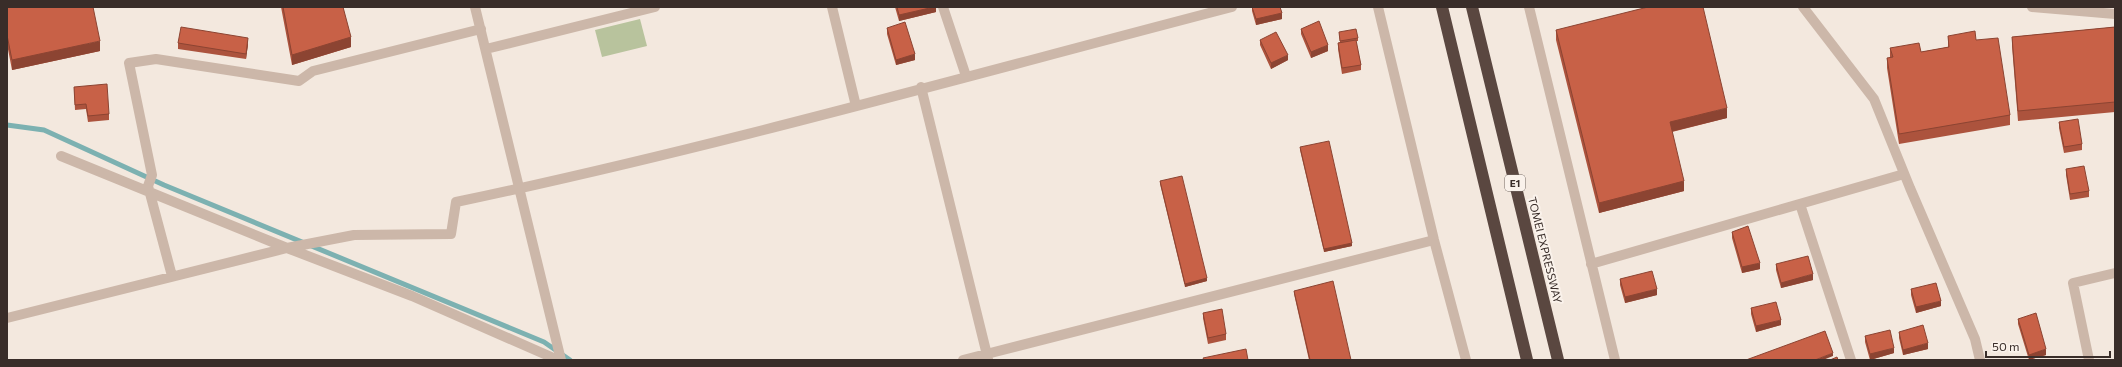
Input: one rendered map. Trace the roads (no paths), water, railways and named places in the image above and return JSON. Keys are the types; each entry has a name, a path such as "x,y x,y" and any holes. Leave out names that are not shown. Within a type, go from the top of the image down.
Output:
{"highway":[{"path":"1442,7 1527,360"},
{"name":"TOMEI EXPRESSWAY","path":"1472,7 1558,360"},
{"path":"1540,283 1563,360"}],"street":[{"path":"475,7 521,188 560,360"},
{"path":"486,49 655,7"},
{"path":"832,7 856,106"},
{"path":"943,7 966,76"},
{"path":"7,318 289,247 354,235 451,234 456,202 521,188 856,106 1232,7"},
{"path":"1378,7 1434,240 1466,360"},
{"path":"1529,7 1615,360"},
{"path":"1803,7 1874,99 1904,174 1975,338 1980,360"},
{"path":"2032,7 2115,14"},
{"path":"172,276 148,188 152,175 129,63 156,59 299,81 313,71 481,29"},
{"path":"922,88 987,357"},
{"path":"61,156 148,188 289,247 412,296 560,360"},
{"path":"1591,264 1904,174"},
{"path":"1800,204 1851,360"},
{"path":"963,360 987,357 1434,240"},
{"path":"2089,360 2074,283 2115,273"}],"waterway":[{"path":"7,125 44,130 164,185 544,342 570,360"}]}
